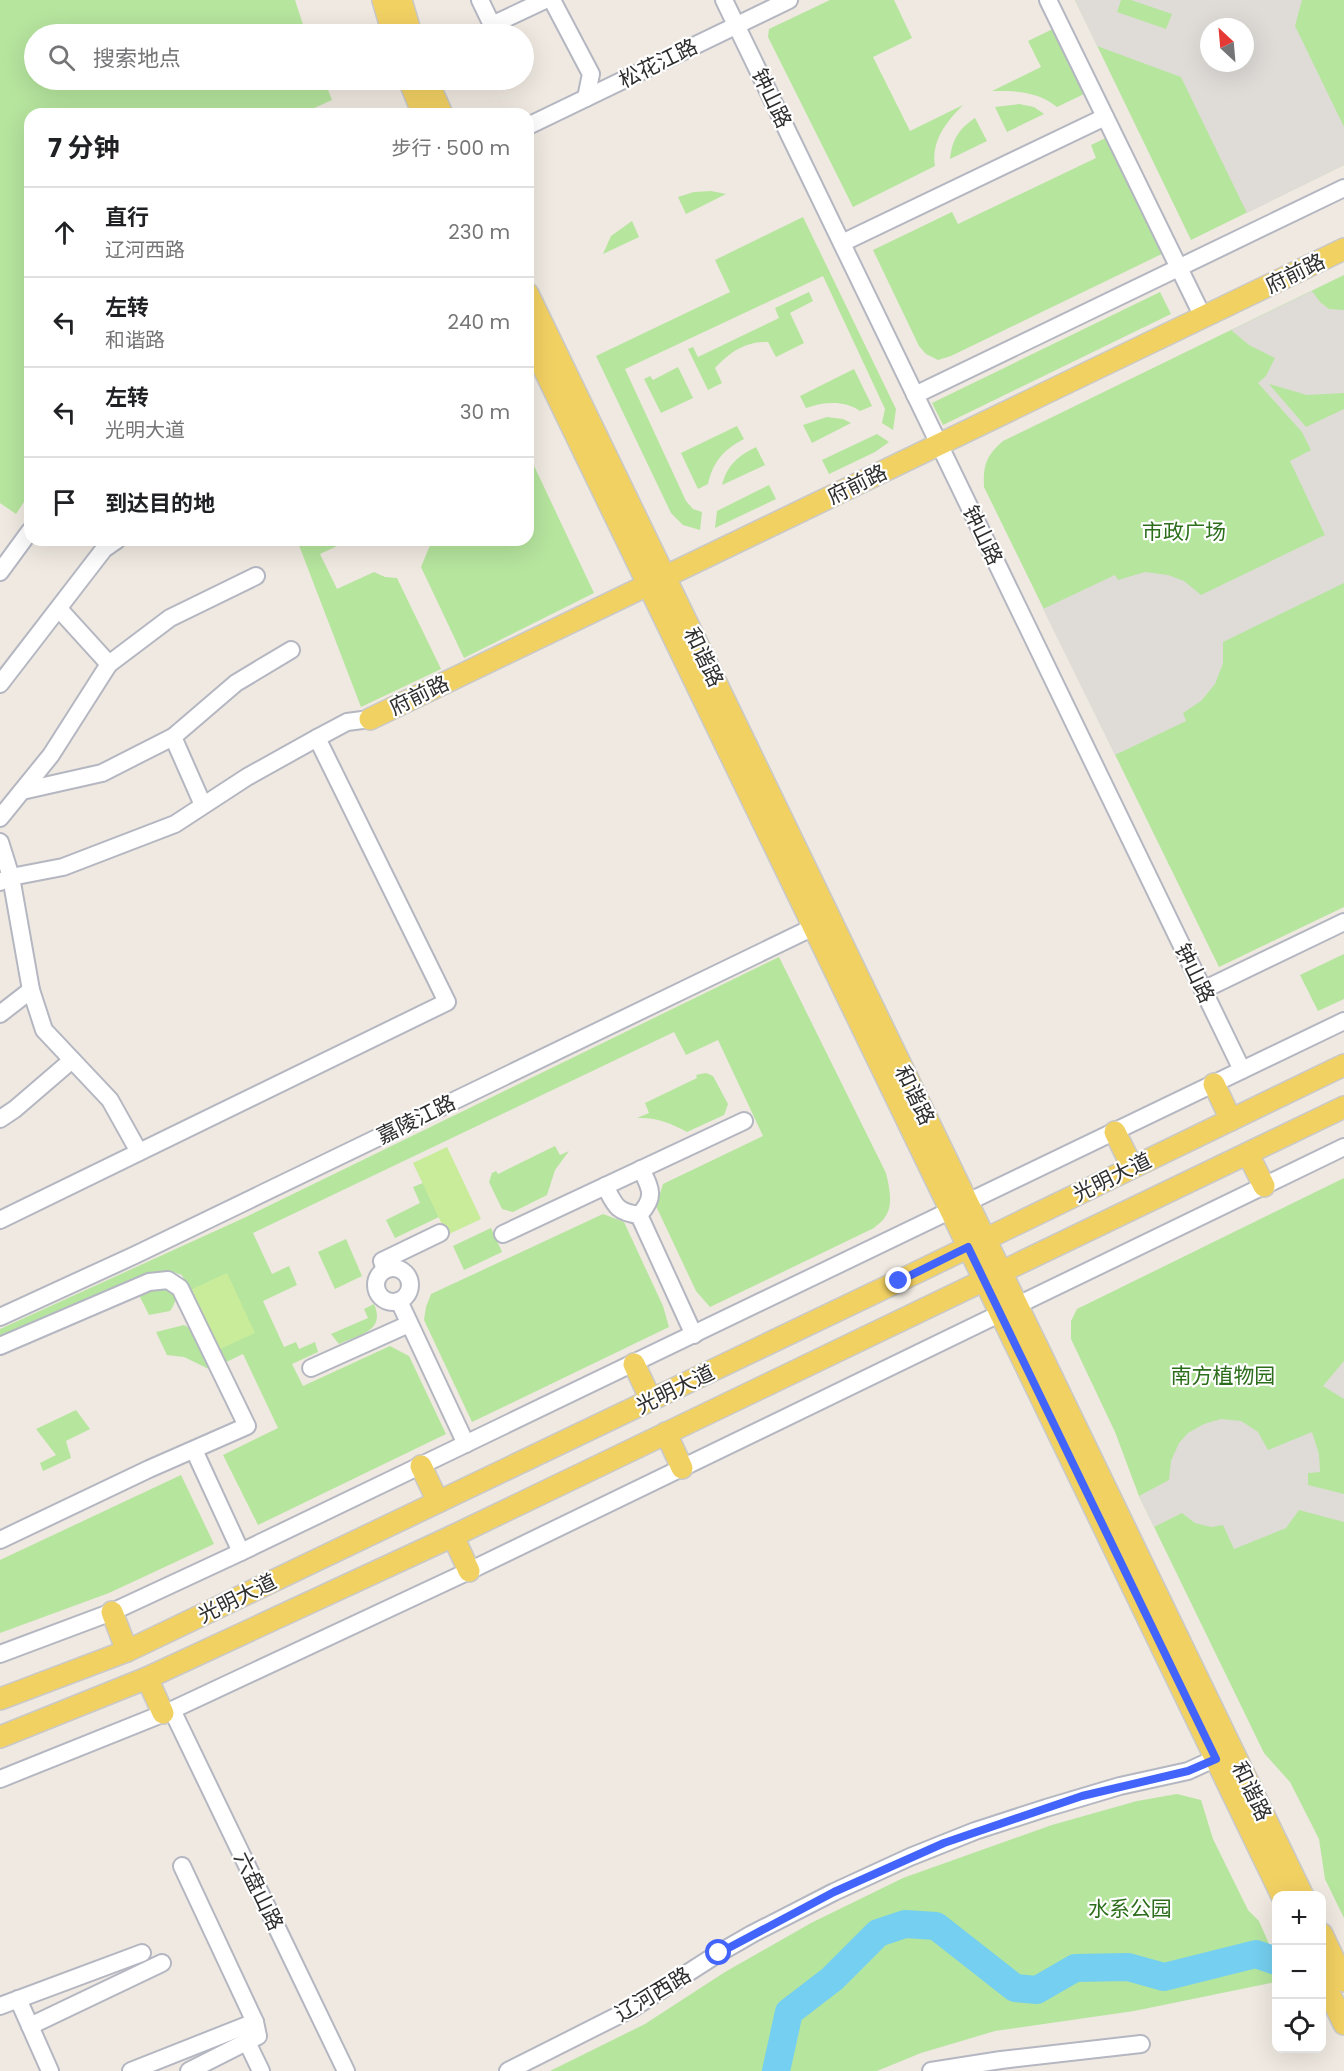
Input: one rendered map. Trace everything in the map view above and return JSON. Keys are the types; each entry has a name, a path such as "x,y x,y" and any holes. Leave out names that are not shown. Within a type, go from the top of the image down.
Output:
{"main road":[{"path":"383,0 390,24"},
{"path":"401,0 408,24"},
{"path":"412,90 420,108"},
{"path":"431,90 439,108"},
{"name":"府前路","path":"370,719 1344,249"},
{"name":"和谐路","path":"534,307 656,580 1224,1755 1280,1891"},
{"name":"和谐路","path":"534,347 656,580"},
{"name":"光明大道","path":"0,1699 127,1651 1344,1065"},
{"path":"1214,1084 1231,1120"},
{"name":"光明大道","path":"0,1737 147,1678 453,1536 1344,1107"},
{"path":"1114,1132 1132,1167"},
{"path":"1248,1154 1264,1186"},
{"path":"634,1364 651,1400"},
{"path":"666,1433 682,1468"},
{"path":"421,1466 438,1502"},
{"path":"453,1536 470,1571"},
{"path":"112,1612 127,1651"},
{"path":"147,1678 168,1712"},
{"name":"和谐路","path":"1224,1755 1300,1891"},
{"path":"1326,1943 1344,1981"},
{"path":"1326,1986 1344,2024"}],"street":[{"path":"480,0 492,24"},
{"path":"494,24 545,0"},
{"path":"552,0 591,74 586,98"},
{"name":"钟山路","path":"724,0 1242,1071"},
{"name":"松花江路","path":"534,123 789,0"},
{"path":"1048,0 1203,317"},
{"path":"842,243 1105,117"},
{"path":"915,395 1344,188"},
{"path":"0,572 24,539"},
{"path":"0,684 108,546"},
{"path":"0,818 51,755 109,664 170,618 255,576"},
{"path":"59,609 109,664"},
{"path":"22,791 102,773 173,737 236,683 291,650"},
{"path":"6,879 63,867 175,824 247,777 317,738 347,722 370,719"},
{"path":"173,737 203,805"},
{"path":"0,1220 447,1002 317,738"},
{"path":"0,842 31,990 44,1030 110,1100 139,1152"},
{"path":"1203,990 1344,922"},
{"name":"嘉陵江路","path":"0,1317 135,1255 822,923"},
{"path":"0,1014 31,990"},
{"name":"光明大道","path":"0,1654 112,1612 241,1552 1344,1021"},
{"path":"0,1119 72,1060"},
{"path":"503,1234 744,1120"},
{"path":"0,1779 168,1712 470,1571 1344,1147"},
{"path":"639,1215 649,1204 651,1190 641,1169"},
{"path":"605,1186 616,1207 625,1213 639,1215"},
{"path":"639,1215 694,1335"},
{"path":"385,1270 382,1261 440,1233"},
{"path":"390,1268 401,1270 409,1278 408,1294 399,1301 387,1301 376,1289 377,1278 390,1268"},
{"path":"0,1346 149,1282 168,1280 180,1288 247,1426 149,1469 0,1540"},
{"path":"399,1301 466,1444"},
{"path":"311,1368 409,1324"},
{"path":"194,1450 241,1552"},
{"name":"六盘山路","path":"168,1712 346,2071"},
{"name":"辽河西路","path":"508,2071 633,2008 752,1934 834,1892 910,1857 1046,1808 1111,1789 1188,1771 1224,1755"},
{"path":"182,1866 255,2022 258,2036 189,2071"},
{"path":"0,2006 142,1953"},
{"path":"30,2026 162,1963"},
{"path":"18,1999 50,2071"},
{"path":"131,2071 255,2022"},
{"path":"248,2042 261,2071"},
{"path":"931,2071 1001,2060 1141,2044"}],"green space":[{"path":"0,0 295,0 303,24 24,24 24,90 328,90 332,100 314,108 24,108 24,502 16,514 0,503"},
{"path":"830,0 894,0 912,38 873,57 910,131 963,105 941,132 935,148 935,166 853,207 768,37 769,29"},
{"path":"1075,0 1344,0 1344,165 1191,240"},
{"path":"1059,26 1088,87 1084,94 1057,107 1034,95 992,91 1041,67 1028,41"},
{"path":"1019,104 1034,107 1044,114 1007,132 995,107"},
{"path":"975,118 987,141 950,159 957,135"},
{"path":"1110,136 1168,251 951,356 938,360 926,354 919,346 873,250 952,212 958,224 1096,158 1091,145"},
{"path":"711,191 726,194 686,214 678,197 694,192"},
{"path":"803,217 896,409 893,430 882,423 885,409 823,276 625,369 686,501 693,509 702,512 700,530 683,525 671,513 596,356 730,292 715,260"},
{"path":"632,221 639,237 603,254 611,236"},
{"name":"市政广场","path":"1344,275 1344,907 1219,967 984,487 985,467 989,456 1003,441"},
{"path":"809,292 813,301 790,313 804,343 776,357 768,342 753,343 739,349 715,368 722,383 708,390 688,349 693,347 698,357 779,318 775,308"},
{"path":"1160,292 1171,314 943,425 932,403"},
{"path":"678,367 693,398 661,413 644,379 650,376 653,380"},
{"path":"854,369 872,406 860,411 854,407 834,403 806,408 800,396"},
{"path":"827,417 843,419 851,423 812,443 803,425"},
{"path":"737,426 744,439 720,457 708,484 698,489 681,453"},
{"path":"877,434 889,442 875,452 829,474 822,460"},
{"path":"756,447 765,465 722,485 734,462"},
{"path":"534,466 594,593 464,658 421,567 430,546 534,546"},
{"path":"769,485 776,499 715,528 717,511"},
{"path":"299,546 337,546 320,554 337,589 374,572 385,577 397,578 441,669 361,707"},
{"path":"1344,954 1344,999 1318,1011 1300,975"},
{"path":"779,957 886,1173 890,1195 888,1212 874,1228 710,1307 696,1291 656,1206 663,1184 763,1136 718,1040 686,1055 674,1032 253,1233 272,1274 289,1266 297,1285 263,1301 284,1347 296,1342 299,1349 315,1342 318,1352 292,1364 303,1386 390,1346 409,1356 446,1434 258,1525 223,1455 278,1428 243,1354 224,1363 182,1275 170,1271 153,1272 0,1339 0,1329 246,1217"},
{"path":"706,1073 713,1076 728,1104 724,1115 687,1132 663,1121 637,1118 649,1113 645,1103 697,1078 696,1075"},
{"path":"555,1146 560,1155 569,1151 555,1170 547,1195 513,1212 502,1209 489,1182 492,1173 496,1171 498,1174"},
{"path":"447,1147 481,1219 447,1235 413,1163"},
{"name":"南方植物园","path":"1344,1178 1344,1918 1325,1879 1319,1839 1290,1782 1264,1753 1139,1496 1115,1432 1071,1339 1071,1321 1077,1309"},
{"path":"423,1183 439,1217 395,1238 386,1220 420,1203 413,1187"},
{"path":"603,1214 624,1222 663,1306 669,1327 472,1422 424,1320 431,1294"},
{"path":"491,1228 502,1252 464,1270 453,1246"},
{"path":"346,1239 362,1276 335,1289 318,1252"},
{"path":"227,1273 255,1333 218,1350 190,1290"},
{"path":"160,1286 174,1291 174,1303 170,1311 149,1315 140,1297 144,1291"},
{"path":"374,1304 377,1313 373,1326 362,1335 339,1344 331,1334 368,1318 364,1309"},
{"path":"184,1325 191,1329 211,1370 184,1357 167,1355 156,1332"},
{"path":"76,1410 90,1429 66,1441 71,1458 43,1471 40,1463 56,1455 36,1429"},
{"path":"181,1475 214,1544 109,1593 0,1633 0,1560"},
{"name":"水系公园","path":"1177,1794 1201,1800 1213,1839 1248,1910 1259,1921 1272,1951 1272,1983 1134,2011 995,2031 921,2053 877,2071 550,2071 645,2024 725,1972 811,1923 903,1878 1052,1825 1137,1801"}],"shaded area":[{"path":"1075,0 1121,0 1117,12 1166,29 1172,14 1131,0 1302,0 1295,26 1344,127 1344,165 1247,213 1181,77 1097,46"},
{"path":"1312,291 1329,309 1344,310 1344,393 1307,395 1269,384 1306,427 1344,409 1344,583 1223,642 1223,663 1215,684 1201,701 1183,713 1186,721 1115,755 1043,609 1115,575 1118,580 1145,572 1168,575 1184,581 1201,595 1325,535 1290,461 1311,450 1302,432 1258,383 1266,376 1275,358 1249,345 1231,330"},
{"path":"1344,1361 1344,1399 1323,1386"},
{"path":"1221,1419 1241,1421 1258,1432 1268,1450 1312,1432 1319,1454 1320,1472 1308,1473 1308,1485 1344,1494 1344,1522 1299,1510 1286,1528 1234,1549 1223,1525 1211,1527 1195,1523 1182,1513 1154,1527 1139,1496 1169,1480 1171,1461 1179,1443 1188,1433 1204,1424"}],"waterway":[{"path":"776,2071 789,2012 832,1979 878,1933 905,1924 936,1926 1015,1988 1037,1990 1075,1968 1128,1967 1164,1977 1256,1954 1272,1960"}],"route":[{"path":"719,1953 834,1892 944,1843 1082,1796 1188,1771 1216,1759 968,1247 899,1281"}]}
